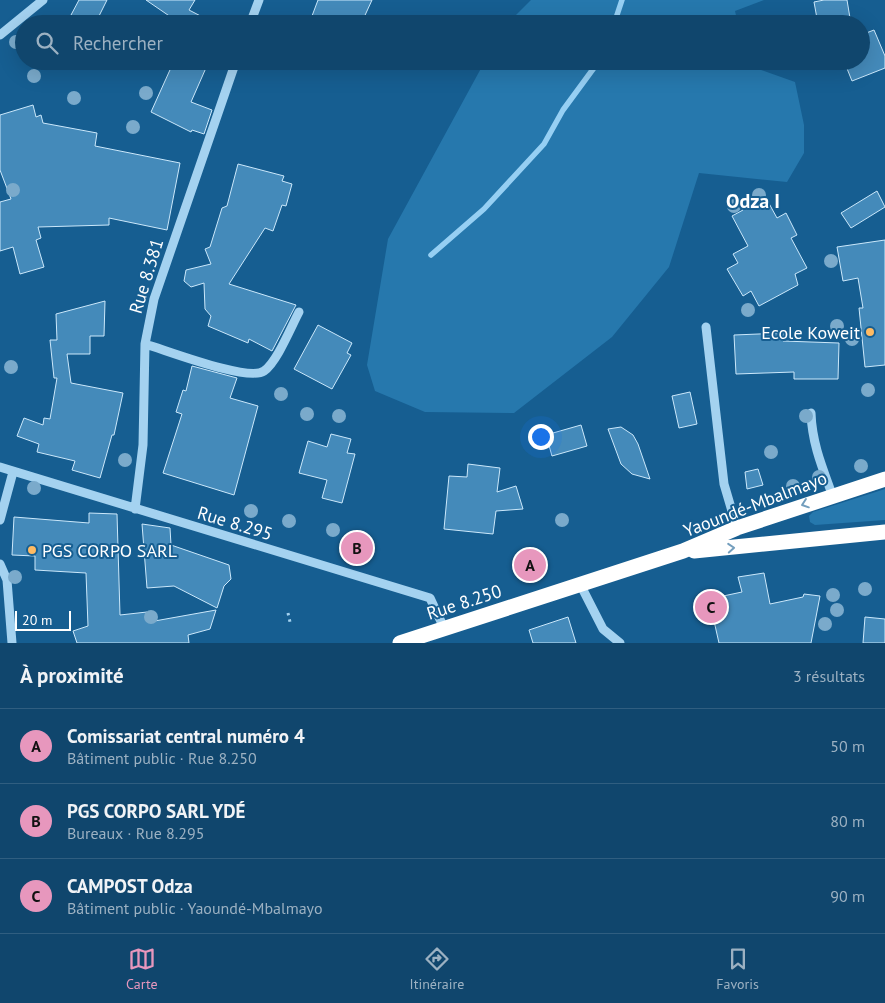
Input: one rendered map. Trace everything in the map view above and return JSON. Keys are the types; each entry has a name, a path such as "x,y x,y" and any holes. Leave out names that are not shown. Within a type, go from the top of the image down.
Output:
{"highway":[{"name":"Yaoundé-Mbalmayo","path":"682,551 737,528 832,494 885,479"},
{"name":"Yaoundé-Mbalmayo","path":"682,551 885,532"},
{"name":"Rue 8.250","path":"400,643 682,551"}],"street":[{"path":"25,15 43,0"},
{"path":"253,15 259,0"},
{"path":"0,35 15,23"},
{"name":"Rue 8.381","path":"135,510 143,445 145,344 154,299 233,70"},
{"path":"145,344 254,375 264,371 271,363 300,312"},
{"path":"706,327 724,484 737,528"},
{"path":"811,413 815,450 832,494"},
{"name":"Rue 8.295","path":"0,467 135,510 430,598 444,628"},
{"path":"0,520 12,472"},
{"path":"0,564 7,580 12,643"},
{"path":"580,584 603,629 620,643"}],"path":[{"path":"288,613 290,622"}],"shaded area":[{"path":"531,0 764,0 735,11 736,15 516,15"},
{"path":"480,70 761,70 795,82 804,125 804,153 787,182 699,173 669,267 612,337 514,413 425,412 375,391 367,365 388,239"},
{"path":"885,489 885,520 815,525 810,522 809,516 813,512"}],"building":[{"path":"79,0 107,0 100,15 71,15"},
{"path":"146,0 195,0 189,10 199,15 168,15"},
{"path":"318,0 372,0 365,15 312,15"},
{"path":"847,0 850,15 816,15 814,2"},
{"path":"874,30 885,56 885,68 852,81 848,70 870,70 870,32"},
{"path":"170,70 205,70 191,102 212,110 204,134 192,130 191,132 151,112"},
{"path":"33,105 36,117 41,115 43,123 97,133 95,146 180,163 167,230 109,218 109,225 38,227 41,238 36,240 44,267 20,274 13,247 0,251 0,202 11,199 0,170 0,115"},
{"path":"238,164 284,176 282,181 292,184 286,206 282,205 273,231 265,228 229,284 296,305 272,351 249,339 248,343 208,326 211,316 205,309 204,283 191,287 184,281 186,270 211,264 205,249 210,247 222,208 227,206"},
{"path":"877,191 885,207 851,228 841,213"},
{"path":"753,197 756,203 766,198 777,218 786,213 797,235 791,238 807,268 795,274 798,285 759,306 751,291 743,296 727,269 738,263 733,254 748,246 732,216 743,210 740,204"},
{"path":"885,240 885,365 865,367 859,308 863,308 858,278 843,281 837,247"},
{"path":"105,301 104,336 90,336 90,354 67,354 71,383 123,393 114,435 112,435 100,478 72,470 75,461 37,452 39,444 17,436 24,418 43,425 44,418 50,419 57,378 54,378 50,340 57,340 56,314"},
{"path":"318,325 352,343 347,353 351,355 332,389 294,369"},
{"path":"783,333 783,341 839,343 838,379 794,379 794,372 736,374 734,335"},
{"path":"192,366 237,378 230,398 258,406 234,495 163,473 182,414 176,412 183,390 186,391"},
{"path":"690,392 697,424 679,428 672,396"},
{"path":"581,425 587,446 552,456 546,435"},
{"path":"621,427 633,435 650,479 632,474 621,464 608,429"},
{"path":"331,434 351,439 347,453 355,454 342,503 322,498 327,480 299,473 308,441 327,447"},
{"path":"468,464 500,468 497,492 516,486 523,509 496,511 493,534 444,529 449,476 467,477"},
{"path":"758,469 763,485 747,489 745,472"},
{"path":"89,513 117,514 120,615 147,612 149,622 216,610 210,629 188,635 189,643 77,643 73,631 88,626 86,573 35,570 35,556 12,555 14,517 89,523"},
{"path":"142,524 170,528 171,545 229,565 231,579 224,586 217,608 174,586 147,588"},
{"path":"764,573 770,604 803,597 804,594 820,596 811,643 719,643 709,599 742,592 738,577"},
{"path":"568,617 576,643 533,643 529,630"},
{"path":"865,617 885,619 885,643 863,643"}],"waterway":[{"path":"617,15 622,0"},
{"path":"431,255 484,209 544,144 563,110 592,70"}],"place":[{"name":"Ecole Koweit","path":"870,332"},
{"name":"PGS CORPO SARL YDÉ","path":"357,548"},
{"name":"PGS CORPO SARL","path":"32,550"},
{"name":"Comissariat central numéro 4","path":"530,565"},
{"name":"CAMPOST Odza","path":"711,607"}],"district":[{"name":"Odza I","path":"753,201"}]}
